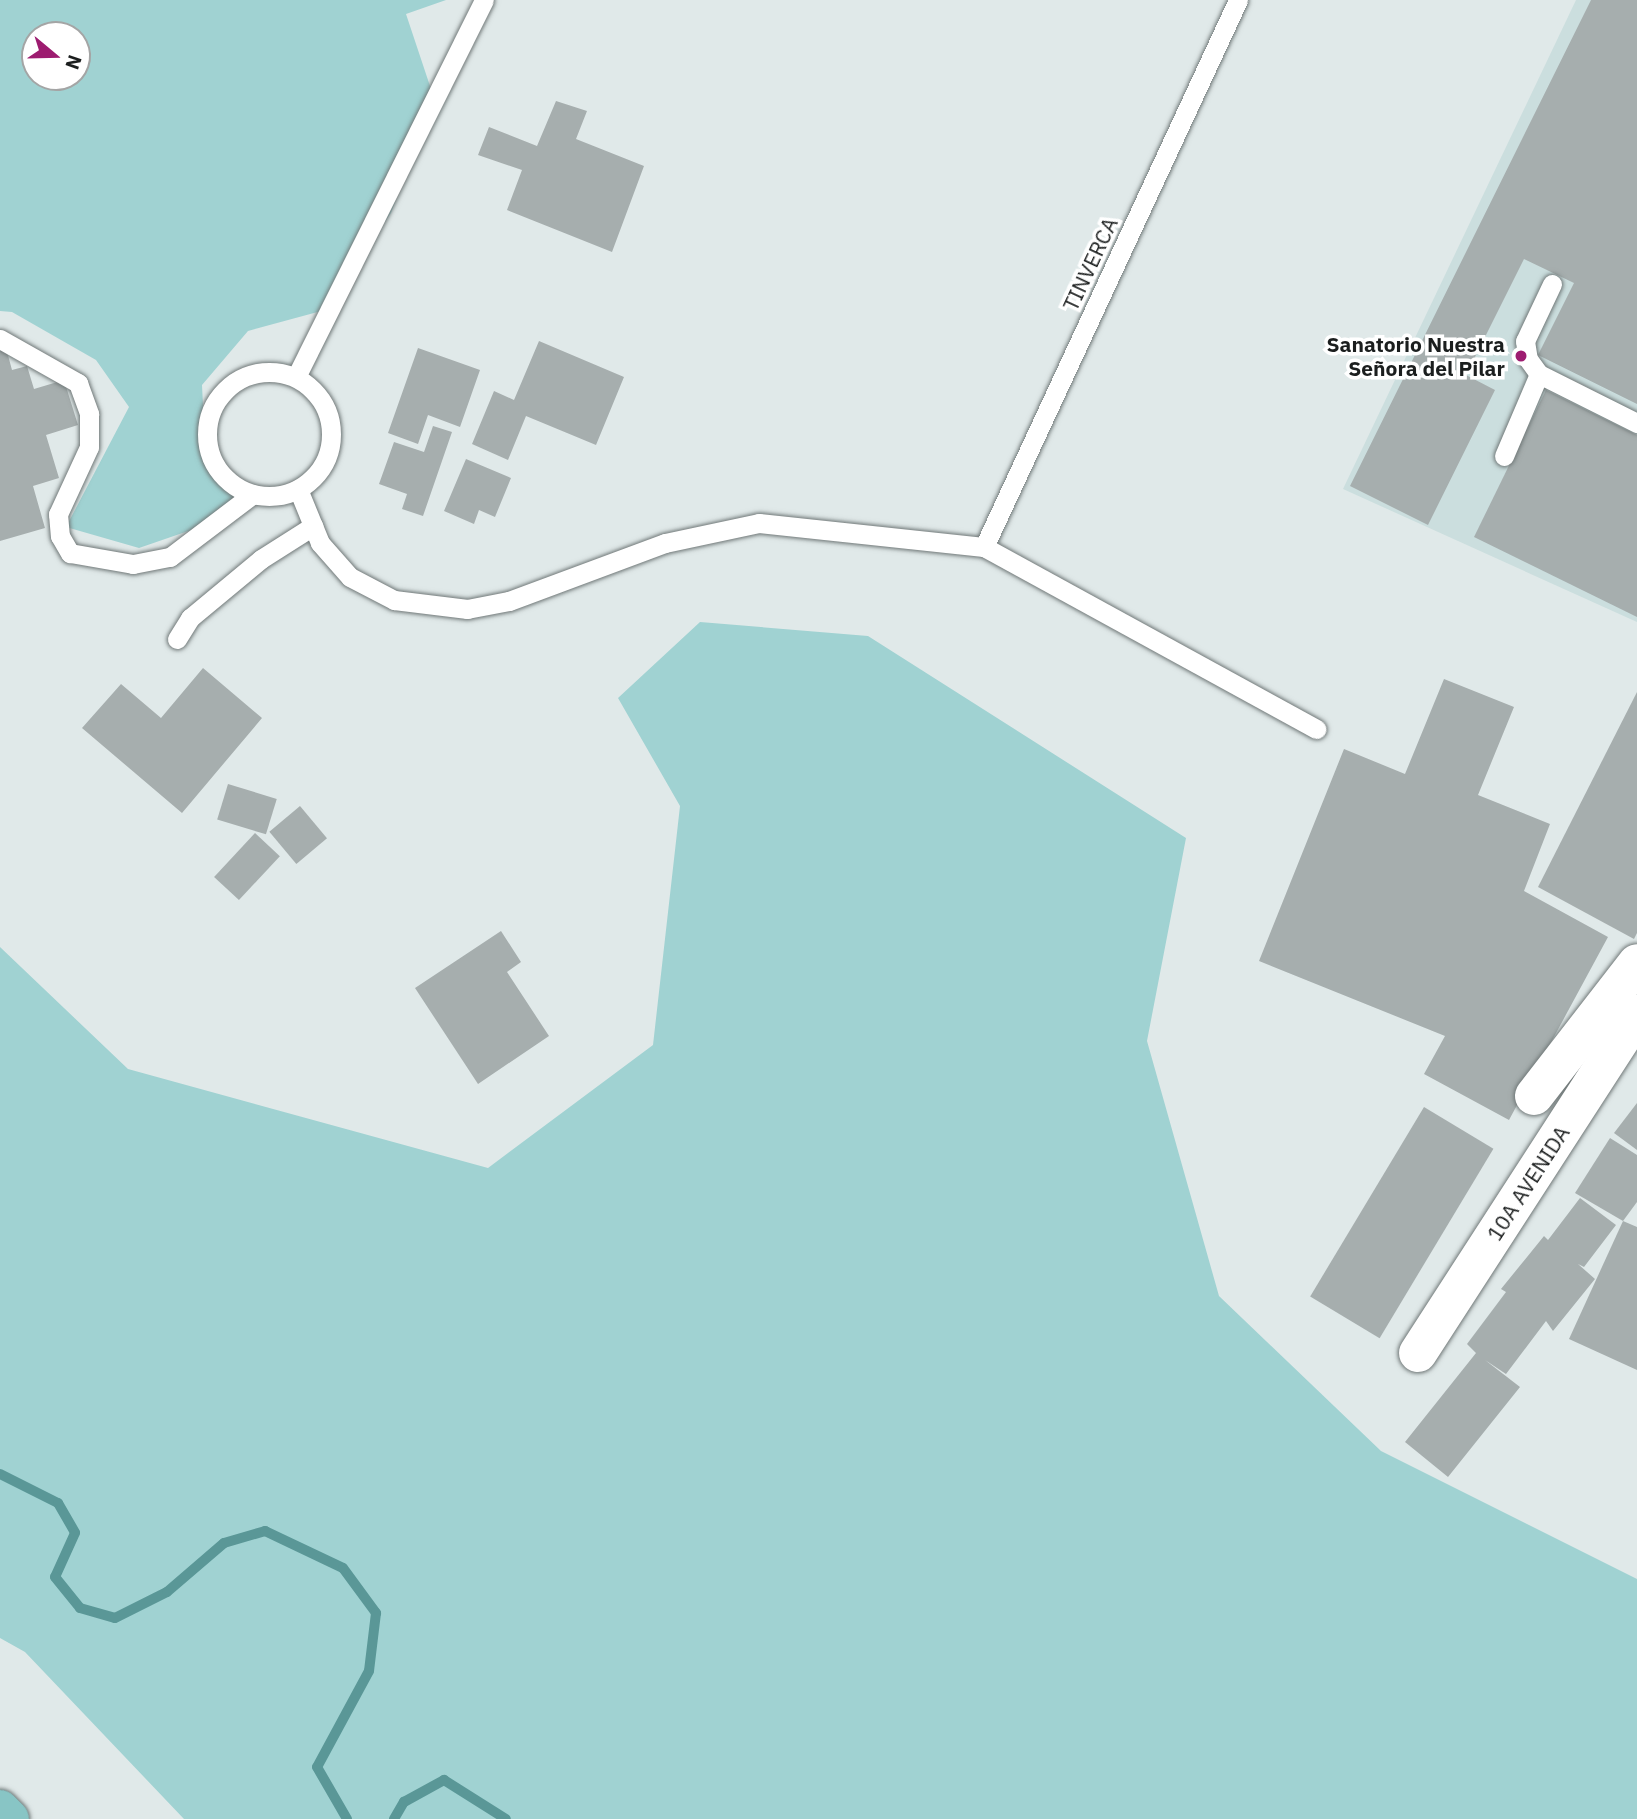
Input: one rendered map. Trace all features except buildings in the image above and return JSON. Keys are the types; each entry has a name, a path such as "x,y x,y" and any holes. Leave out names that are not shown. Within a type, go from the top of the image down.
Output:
{"main road":[{"path":"0,1809 10,1819"}],"street":[{"path":"1534,1096 1637,963"},
{"name":"10A AVENIDA","path":"1418,1353 1637,1014"}],"lane":[{"path":"296,377 484,0"},
{"name":"TINVERCA","path":"984,547 1238,0"},
{"path":"1552,284 1525,341 1528,359 1539,374 1637,423"},
{"path":"0,340 78,383 89,414 89,447 58,514 60,536 70,553 133,564 170,557 253,494"},
{"path":"274,371 296,377 315,390 327,410 332,432 328,455 316,475 298,489 275,496 253,494 232,484 216,468 208,446 208,423 216,401 231,384 251,373 274,371"},
{"path":"1504,456 1539,374"},
{"path":"298,489 320,543 361,583 394,600 467,609 509,601 665,543 759,523 984,547 1317,729"},
{"path":"177,639 190,618 261,559 313,526"}],"shaded area":[{"path":"0,0 446,0 406,14 434,98 391,213 325,310 248,331 202,385 205,446 241,493 197,528 139,548 66,527 129,407 96,360 12,312 0,311"},
{"name":"Sanatorio Nuestra Señora del Pilar","path":"1576,0 1637,0 1637,622 1343,489"},
{"path":"700,622 868,636 1186,838 1147,1041 1219,1296 1381,1451 1637,1579 1637,1819 184,1819 25,1652 0,1638 0,947 128,1069 488,1168 653,1045 680,806 618,698"}],"waterway":[{"path":"0,1474 58,1503 75,1533 55,1577 80,1608 115,1618 167,1592 224,1543 265,1531 343,1568 376,1613 369,1671 317,1767 347,1819"},
{"path":"394,1819 404,1802 444,1780 506,1819"}],"place":[{"name":"Sanatorio Nuestra Señora del Pilar","path":"1521,356"}]}
